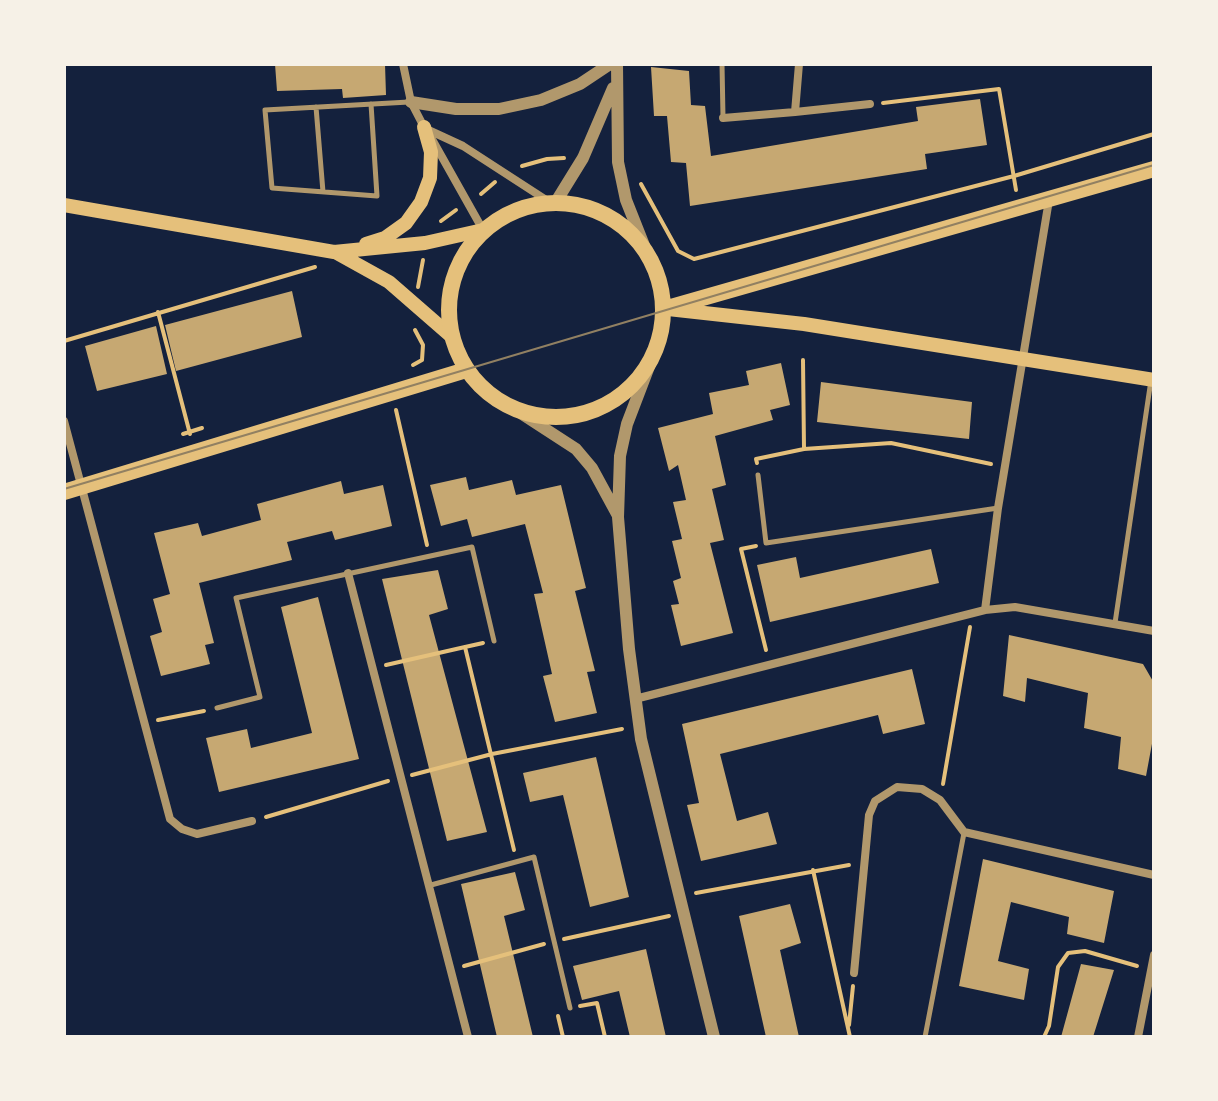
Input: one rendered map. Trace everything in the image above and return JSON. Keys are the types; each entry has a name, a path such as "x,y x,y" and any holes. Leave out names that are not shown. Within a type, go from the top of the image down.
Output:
{"main road":[{"path":"334,252 385,238 406,223 421,202 430,165 424,127"},
{"path":"664,309 1154,169"},
{"path":"64,205 334,252 425,243 483,230"},
{"path":"554,205 589,210 624,227 647,253 658,277 664,309 653,356 634,383 609,403 569,415 548,417 516,410 485,391 466,370 451,336 448,307 453,279 465,253 483,230 505,215 554,205"},
{"path":"334,252 389,282 451,336"},
{"path":"664,309 804,324 1025,357 1153,380"},
{"path":"72,489 466,370"}],"street":[{"path":"403,64 411,102 483,230"},
{"path":"411,102 456,109 499,109 541,100 580,84 610,64"},
{"path":"617,64 618,162 626,200 647,253"},
{"path":"795,112 799,64"},
{"path":"424,127 504,172 554,205 583,158 615,81"},
{"path":"723,118 870,104"},
{"path":"985,610 998,508 1049,200"},
{"path":"653,356 623,445 618,517 639,725 714,1037"},
{"path":"516,410 576,449 592,468 618,517"},
{"path":"64,421 72,489 144,722 170,819 182,829 197,834 252,821"},
{"path":"348,573 468,1036"},
{"path":"635,699 985,610 1015,607 1154,631"},
{"path":"854,973 862,863 869,815 883,792 897,787 922,789 940,800 964,832 1154,875"},
{"path":"1138,1037 1154,955"}],"lane":[{"path":"722,64 723,118"},
{"path":"371,104 377,196 272,188 265,110 316,107 371,104 411,102"},
{"path":"316,107 323,192"},
{"path":"1115,623 1153,380"},
{"path":"758,475 766,543 998,508"},
{"path":"217,708 260,697 236,598 472,547 494,641"},
{"path":"925,1037 964,832"},
{"path":"431,885 534,857 570,1008"},
{"path":"457,1037 468,1036"}],"path":[{"path":"870,104 999,89 1020,209"},
{"path":"618,162 629,163 678,251 694,259 1014,176 1154,134"},
{"path":"410,366 422,360 423,345 411,323 425,243 434,225 490,189 504,172 547,159 583,158"},
{"path":"64,341 316,267 315,250"},
{"path":"158,312 194,452"},
{"path":"803,360 804,449"},
{"path":"392,393 430,555"},
{"path":"175,437 204,428"},
{"path":"758,475 756,459 804,449 891,443 1005,467"},
{"path":"766,543 741,549 769,664"},
{"path":"940,800 972,613"},
{"path":"372,669 494,641"},
{"path":"465,647 516,860"},
{"path":"144,722 217,708"},
{"path":"252,821 492,754 639,725"},
{"path":"678,897 862,863"},
{"path":"813,870 849,1034"},
{"path":"1044,1037 1049,1026 1058,967 1068,953 1085,951 1151,970"},
{"path":"849,1034 854,973"},
{"path":"597,1003 605,1037"}],"building":[{"path":"275,64 385,64 386,95 343,98 342,89 277,91"},
{"path":"651,67 689,71 691,105 705,106 711,156 918,121 916,107 980,99 987,145 925,154 927,169 690,206 686,163 671,162 667,116 654,116"},
{"path":"292,291 302,337 176,371 165,325"},
{"path":"156,326 167,374 97,391 85,346"},
{"path":"781,363 790,405 770,410 773,420 715,436 726,485 712,489 724,540 710,543 733,633 681,646 671,605 679,604 673,581 681,578 672,541 682,539 673,502 686,500 678,465 669,471 658,428 713,414 709,393 749,385 746,371"},
{"path":"821,382 972,402 969,439 817,422"},
{"path":"466,477 469,490 512,480 516,495 561,485 586,588 575,591 595,671 587,672 597,713 555,722 543,676 552,674 534,594 543,593 525,524 472,537 467,519 441,526 430,485"},
{"path":"341,481 344,494 383,485 392,526 335,540 332,531 287,542 292,560 199,583 214,643 205,645 210,664 161,676 150,636 162,632 153,599 170,594 154,533 198,523 202,536 261,520 257,504"},
{"path":"931,549 939,583 770,622 757,565 796,557 800,578"},
{"path":"438,570 448,609 429,615 487,832 447,841 382,579"},
{"path":"318,597 359,759 219,792 206,738 247,729 251,748 312,733 281,607"},
{"path":"1009,635 1143,664 1154,683 1154,733 1146,776 1118,769 1121,737 1084,728 1088,693 1027,678 1025,702 1003,696"},
{"path":"912,669 925,724 883,734 878,715 720,754 737,821 768,812 777,844 701,861 687,805 699,803 682,724"},
{"path":"596,757 629,897 590,907 563,795 530,802 523,773"},
{"path":"983,859 1114,891 1104,943 1067,934 1069,917 1011,902 998,961 1029,969 1024,1000 959,986"},
{"path":"515,872 525,910 504,916 533,1037 497,1037 461,884"},
{"path":"790,904 801,943 780,950 799,1037 766,1037 739,916"},
{"path":"646,949 666,1037 630,1037 619,991 582,1000 573,966"},
{"path":"1081,964 1114,970 1093,1037 1061,1037"}],"tram line":[{"path":"64,489 1154,165"}]}
